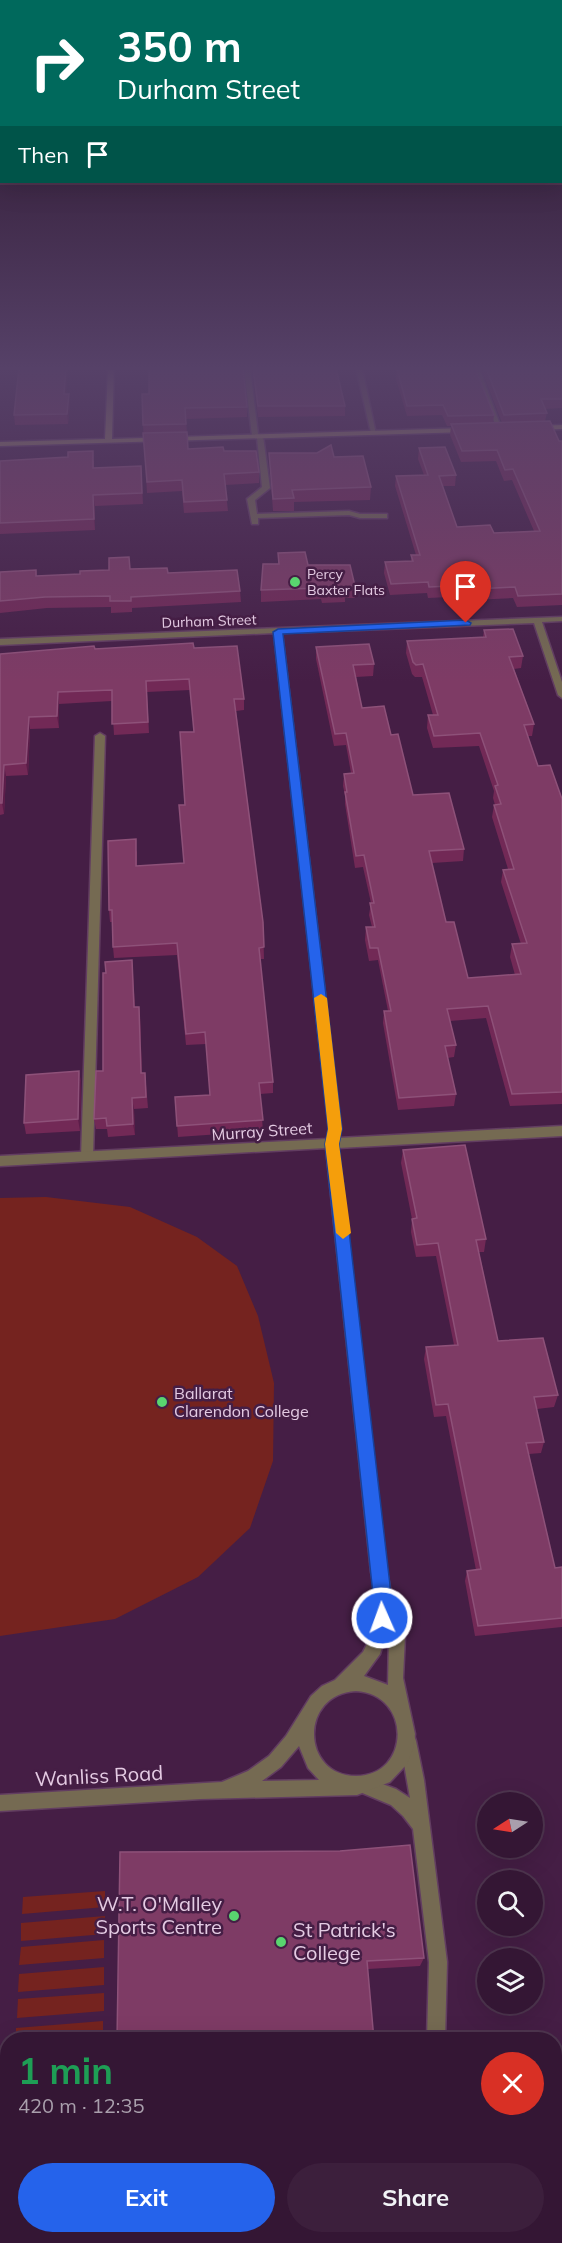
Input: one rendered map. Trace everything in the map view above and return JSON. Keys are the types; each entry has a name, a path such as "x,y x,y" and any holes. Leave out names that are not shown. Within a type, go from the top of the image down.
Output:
{"street":[{"path":"264,473 266,488 251,499 254,519 349,513 360,516 384,516"},
{"name":"Durham Street","path":"0,642 562,619"},
{"path":"537,620 562,695"},
{"path":"278,632 335,1129 332,1144 381,1585 382,1618 376,1646 360,1670 322,1696 312,1710 307,1728 312,1756 331,1778 387,1792 408,1807 421,1825 423,1837"},
{"path":"87,1157 100,736"},
{"name":"Murray Street","path":"0,1161 562,1131"},
{"path":"381,1585 397,1636 395,1678 423,1837 440,1982 437,2032"},
{"path":"337,1686 363,1683 379,1689 393,1701 404,1722 404,1747 398,1765 384,1779 362,1786"},
{"name":"Wanliss Road","path":"201,1791 234,1785 266,1769 295,1738 312,1710"},
{"name":"Wanliss Road","path":"0,1803 201,1791 362,1786"}],"shaded area":[{"path":"46,1197 130,1207 197,1237 237,1266 258,1316 274,1383 273,1461 250,1528 198,1577 115,1619 0,1636 0,1198"},
{"path":"105,1891 105,1907 22,1914 23,1897"},
{"path":"105,1916 105,1934 21,1941 21,1923"},
{"path":"104,1940 104,1958 19,1965 21,1947"},
{"path":"104,1967 104,1985 18,1992 19,1974"},
{"path":"104,1993 104,2011 17,2018 18,1999"},
{"path":"103,2021 103,2032 16,2032 16,2028"}],"building":[{"path":"0,473 141,473 142,493 93,495 94,519 0,523"},
{"path":"146,473 247,473 224,474 227,500 184,502 182,480 147,482"},
{"path":"271,473 367,473 371,487 292,490 294,498 273,499"},
{"path":"455,473 456,475 439,476 457,527 490,525 494,533 540,531 515,473 562,473 562,594 518,596 515,587 474,589 473,585 429,587 428,582 391,584 385,562 413,561 411,555 420,555 396,476"},
{"path":"305,552 308,565 350,565 355,586 344,587 345,591 322,592 321,588 261,590 263,564 279,564 278,553"},
{"path":"129,557 130,569 167,568 168,573 237,570 240,591 131,597 131,601 110,601 110,596 45,597 0,601 0,572 36,570 36,576 80,574 80,571 109,570 109,558"},
{"path":"513,629 523,656 509,657 534,724 524,725 538,766 550,765 562,799 562,1092 512,1094 488,1006 447,1009 456,1045 445,1046 456,1094 399,1098 384,1011 391,1011 378,948 370,948 366,927 375,927 370,903 374,903 364,855 356,856 345,792 347,792 344,774 354,773 346,733 335,734 316,647 369,644 374,664 353,665 362,708 384,706 391,735 398,734 413,795 449,793 464,849 429,851 446,922 454,922 468,978 521,974 512,944 527,943 503,870 514,869 494,805 501,804 495,786 498,785 480,733 434,736 428,715 438,715 423,664 416,665 413,662 407,641 486,637 484,630"},
{"path":"193,643 194,648 237,646 244,699 234,699 263,922 264,947 259,948 273,1082 259,1083 263,1120 177,1126 175,1097 210,1095 205,1032 186,1034 177,943 113,947 112,910 109,910 108,841 136,839 136,866 184,863 179,805 185,805 180,732 194,732 189,679 146,681 148,722 112,724 112,690 58,692 57,716 29,717 26,763 4,765 2,803 0,803 0,654 94,646 95,649"},
{"path":"132,960 134,1007 139,1007 141,1073 145,1073 146,1097 132,1098 133,1124 107,1126 106,1118 94,1119 96,1071 103,1071 103,973 106,973 105,962"},
{"path":"79,1071 78,1119 24,1123 26,1075"},
{"path":"465,1145 486,1239 476,1240 498,1341 543,1338 558,1395 534,1397 544,1442 526,1443 555,1568 562,1567 562,1618 478,1626 467,1571 481,1569 448,1404 436,1405 426,1347 458,1345 438,1243 417,1245 412,1219 417,1218 403,1150"},
{"name":"W.T. O'Malley Sports Centre","path":"410,1845 424,1958 367,1961 373,2032 117,2032 120,1852 340,1851"}],"slow traffic":[{"path":"321,998 335,1129 332,1144 343,1233"}],"place":[{"name":"Percy Baxter Flats","path":"295,582"},
{"name":"Ballarat Clarendon College","path":"162,1402"},
{"name":"W.T. O'Malley Sports Centre","path":"234,1916"},
{"name":"St Patrick's College","path":"281,1942"}],"route":[{"path":"382,1618 381,1585 332,1144 335,1129 278,632 466,623"}]}
